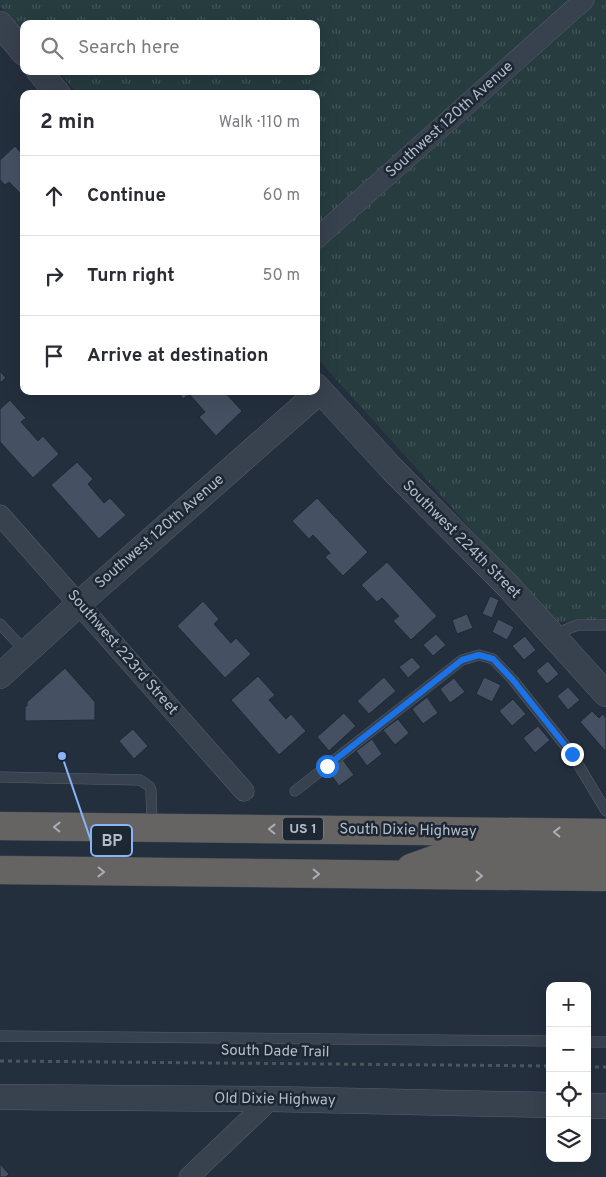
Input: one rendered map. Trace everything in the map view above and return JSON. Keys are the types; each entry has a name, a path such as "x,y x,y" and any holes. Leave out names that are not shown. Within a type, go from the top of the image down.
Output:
{"highway":[{"name":"South Dixie Highway","path":"0,826 606,833"},
{"path":"393,875 450,854 606,858"},
{"path":"0,870 606,877"}],"street":[{"name":"Southwest 120th Avenue","path":"320,235 584,0"},
{"path":"0,24 20,48"},
{"path":"42,75 55,90"},
{"name":"Southwest 224th Street","path":"320,390 392,469 509,587 606,694"},
{"name":"Southwest 120th Avenue","path":"0,676 310,395"},
{"name":"Southwest 223rd Street","path":"0,515 244,791"},
{"name":"Old Dixie Highway","path":"0,1097 271,1099 546,1105"},
{"path":"189,1177 271,1099"},
{"path":"591,1106 606,1106"}],"lane":[{"path":"0,624 26,652"},
{"path":"552,635 578,625 606,626"},
{"path":"295,791 462,660 479,655 493,659 513,680 572,754 606,812"},
{"path":"0,777 140,780 151,790 152,828"},
{"path":"0,1036 546,1041"},
{"path":"591,1042 606,1042"}],"path":[{"name":"South Dade Trail","path":"0,1060 546,1066"},
{"path":"591,1066 606,1067"}],"green space":[{"path":"0,0 606,0 606,621 555,622 320,361 320,90 75,90 61,75 320,75 320,20 20,20 20,30 0,7"}],"building":[{"path":"15,146 20,152 20,193 9,182 5,185 0,180 0,160"},
{"path":"0,371 6,378 0,383"},
{"path":"190,395 228,395 242,411 216,436 199,417 205,412"},
{"path":"10,400 26,418 21,422 38,441 43,436 59,454 33,478 0,442 0,409"},
{"path":"77,462 93,479 88,484 104,503 110,498 126,515 99,539 51,485"},
{"path":"317,498 368,552 343,576 325,557 330,553 313,535 309,539 292,521"},
{"path":"387,562 437,616 411,640 393,621 399,616 382,598 377,602 361,585"},
{"path":"490,596 499,600 492,618 482,614"},
{"path":"203,601 219,619 214,624 231,643 236,638 251,654 225,678 177,626"},
{"path":"467,614 473,628 457,634 452,620"},
{"path":"498,619 514,627 507,640 492,632"},
{"path":"436,634 446,645 433,656 423,645"},
{"path":"525,636 536,650 524,660 512,646"},
{"path":"412,657 421,667 408,678 399,667"},
{"path":"548,661 559,674 547,684 536,671"},
{"path":"65,668 95,702 95,720 25,721 25,706 27,706 27,702"},
{"path":"258,676 275,695 269,700 286,719 291,714 306,731 279,755 231,700"},
{"path":"384,677 396,691 369,714 357,701"},
{"path":"484,677 501,685 492,702 476,694"},
{"path":"454,678 465,692 450,703 440,689"},
{"path":"568,687 580,700 568,710 557,696"},
{"path":"427,697 438,713 423,724 412,709"},
{"path":"513,699 526,714 512,726 499,711"},
{"path":"592,711 599,718 603,714 606,718 606,752 580,722"},
{"path":"344,713 356,726 329,751 317,737"},
{"path":"398,719 409,733 395,745 383,730"},
{"path":"538,726 550,740 535,753 523,738"},
{"path":"133,729 148,746 134,759 119,741"},
{"path":"372,739 382,754 367,766 356,751"},
{"path":"343,760 354,775 339,786 328,771"},
{"path":"0,1164 9,1174 6,1177 0,1177"}],"place":[{"name":"BP","path":"62,756"}],"route":[{"path":"327,766 462,660 479,655 493,659 513,680 572,754"}]}
